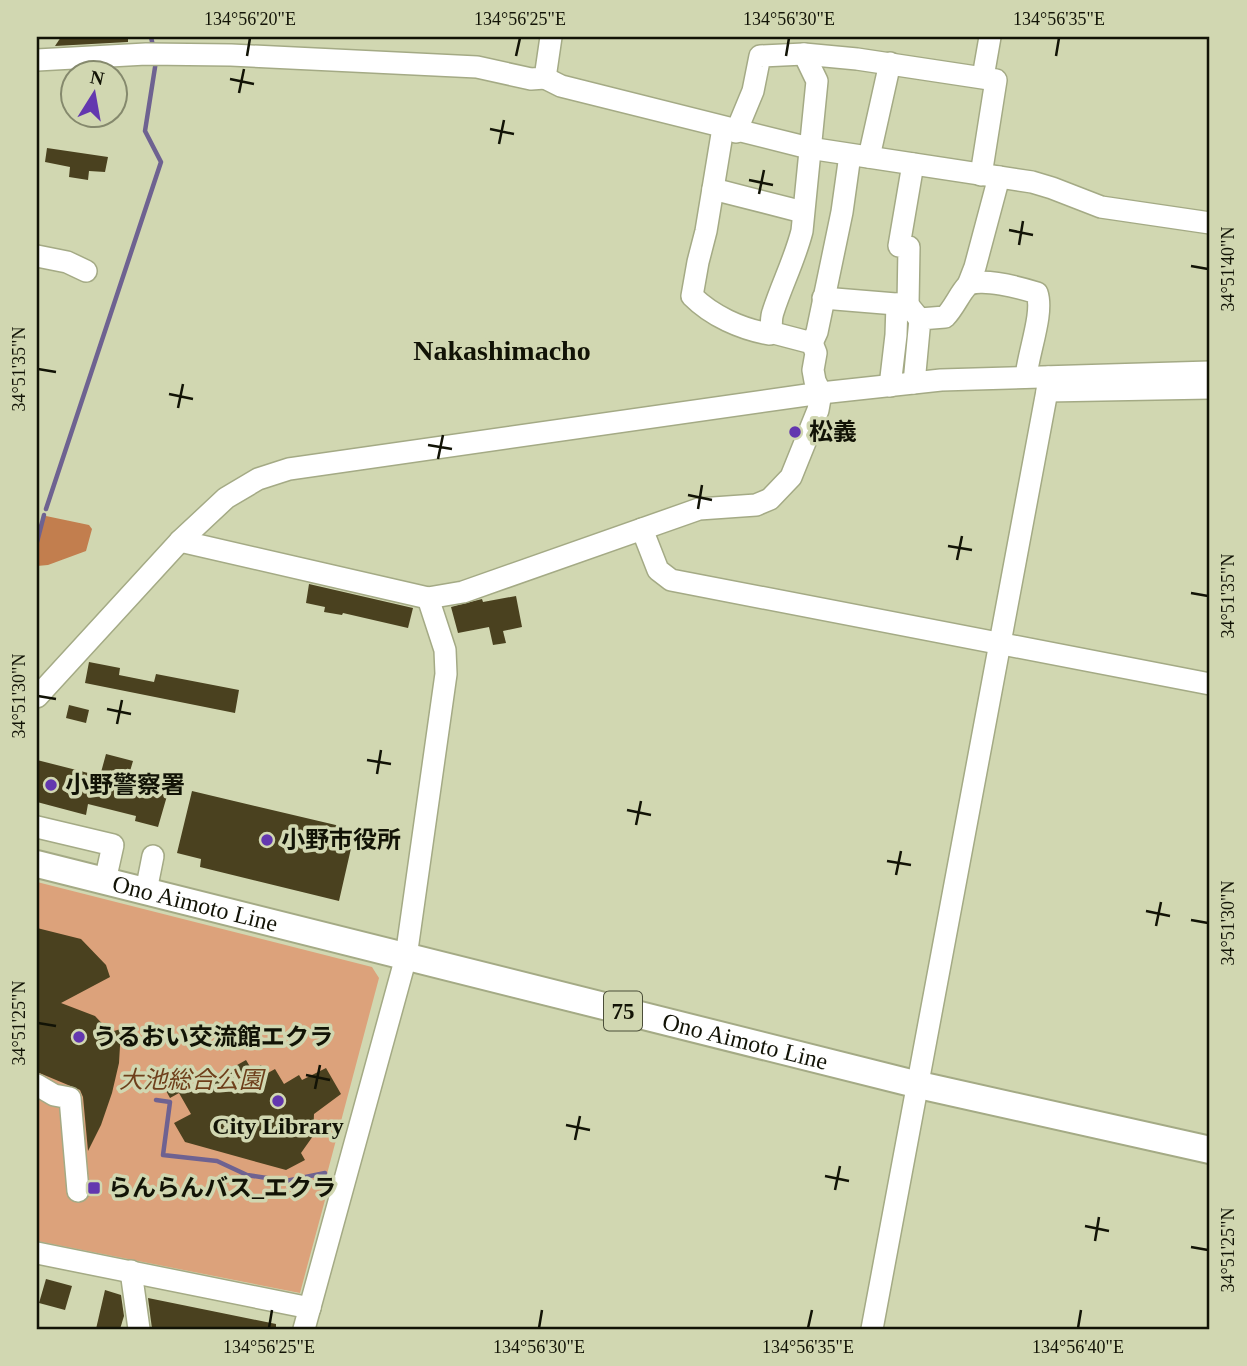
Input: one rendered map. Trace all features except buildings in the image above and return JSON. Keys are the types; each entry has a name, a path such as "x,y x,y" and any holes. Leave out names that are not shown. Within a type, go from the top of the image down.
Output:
{"main road":[{"name":"Ono Aimoto Line","path":"37,864 919,1085 1210,1150"}],"street":[{"path":"545,78 551,37"},
{"path":"823,298 908,309 945,317 954,307 968,285 975,267 990,176 990,37"},
{"path":"37,60 146,54 231,55 477,67 531,79 545,78 561,86 808,148 1052,187 1101,207 1210,223"},
{"path":"812,343 770,332 758,332 707,311 692,296 713,190 729,130 753,91 760,56 804,54 890,63 919,70 989,78"},
{"path":"770,332 771,316 797,250 803,221 808,148 817,81 804,54"},
{"path":"180,541 428,598 463,592 699,509 756,505 770,499 791,477 818,410 821,393 813,370 816,353 812,343 817,332 842,212 890,63"},
{"path":"913,164 899,246 909,247 908,309 914,383"},
{"path":"713,190 803,221"},
{"path":"37,256 67,262 86,271"},
{"path":"968,285 977,282 1037,293 1040,303 1026,377"},
{"path":"890,386 896,335 908,309"},
{"path":"1047,384 1210,372"},
{"path":"37,697 180,541 226,498 258,479 289,469 821,393 941,380 1026,377 1047,384 1210,388"},
{"path":"872,1329 1047,384"},
{"path":"642,529 658,570 671,580 1210,684"},
{"path":"304,1329 412,932 446,674 445,650 428,598"},
{"path":"37,827 113,845 105,881"},
{"path":"146,891 153,856"},
{"path":"37,1085 54,1095 70,1098 78,1191"},
{"path":"38,1256 131,1271 310,1308"},
{"path":"131,1271 139,1329"}],"green space":[{"name":"大池総合公園","path":"37,882 372,967 379,978 327,1174 329,1185 300,1293 37,1241"}],"shaded area":[{"path":"46,516 89,525 92,529 86,551 48,565 37,566 37,533"}],"waterway":[{"path":"151,37 153,46"},
{"path":"46,509 161,162 145,131 156,61"},
{"path":"37,542 44,515"},
{"path":"156,1100 170,1102 163,1155 217,1161 247,1175 286,1181 325,1173"}],"place":[{"name":"松義","path":"795,432"},
{"name":"小野警察署","path":"51,785"},
{"name":"小野市役所","path":"267,840"},
{"name":"うるおい交流館エクラ","path":"79,1037"},
{"name":"City Library","path":"278,1101"},
{"name":"らんらんバス_エクラ","path":"94,1188"}],"district":[{"name":"Nakashimacho","path":"502,350"}]}
